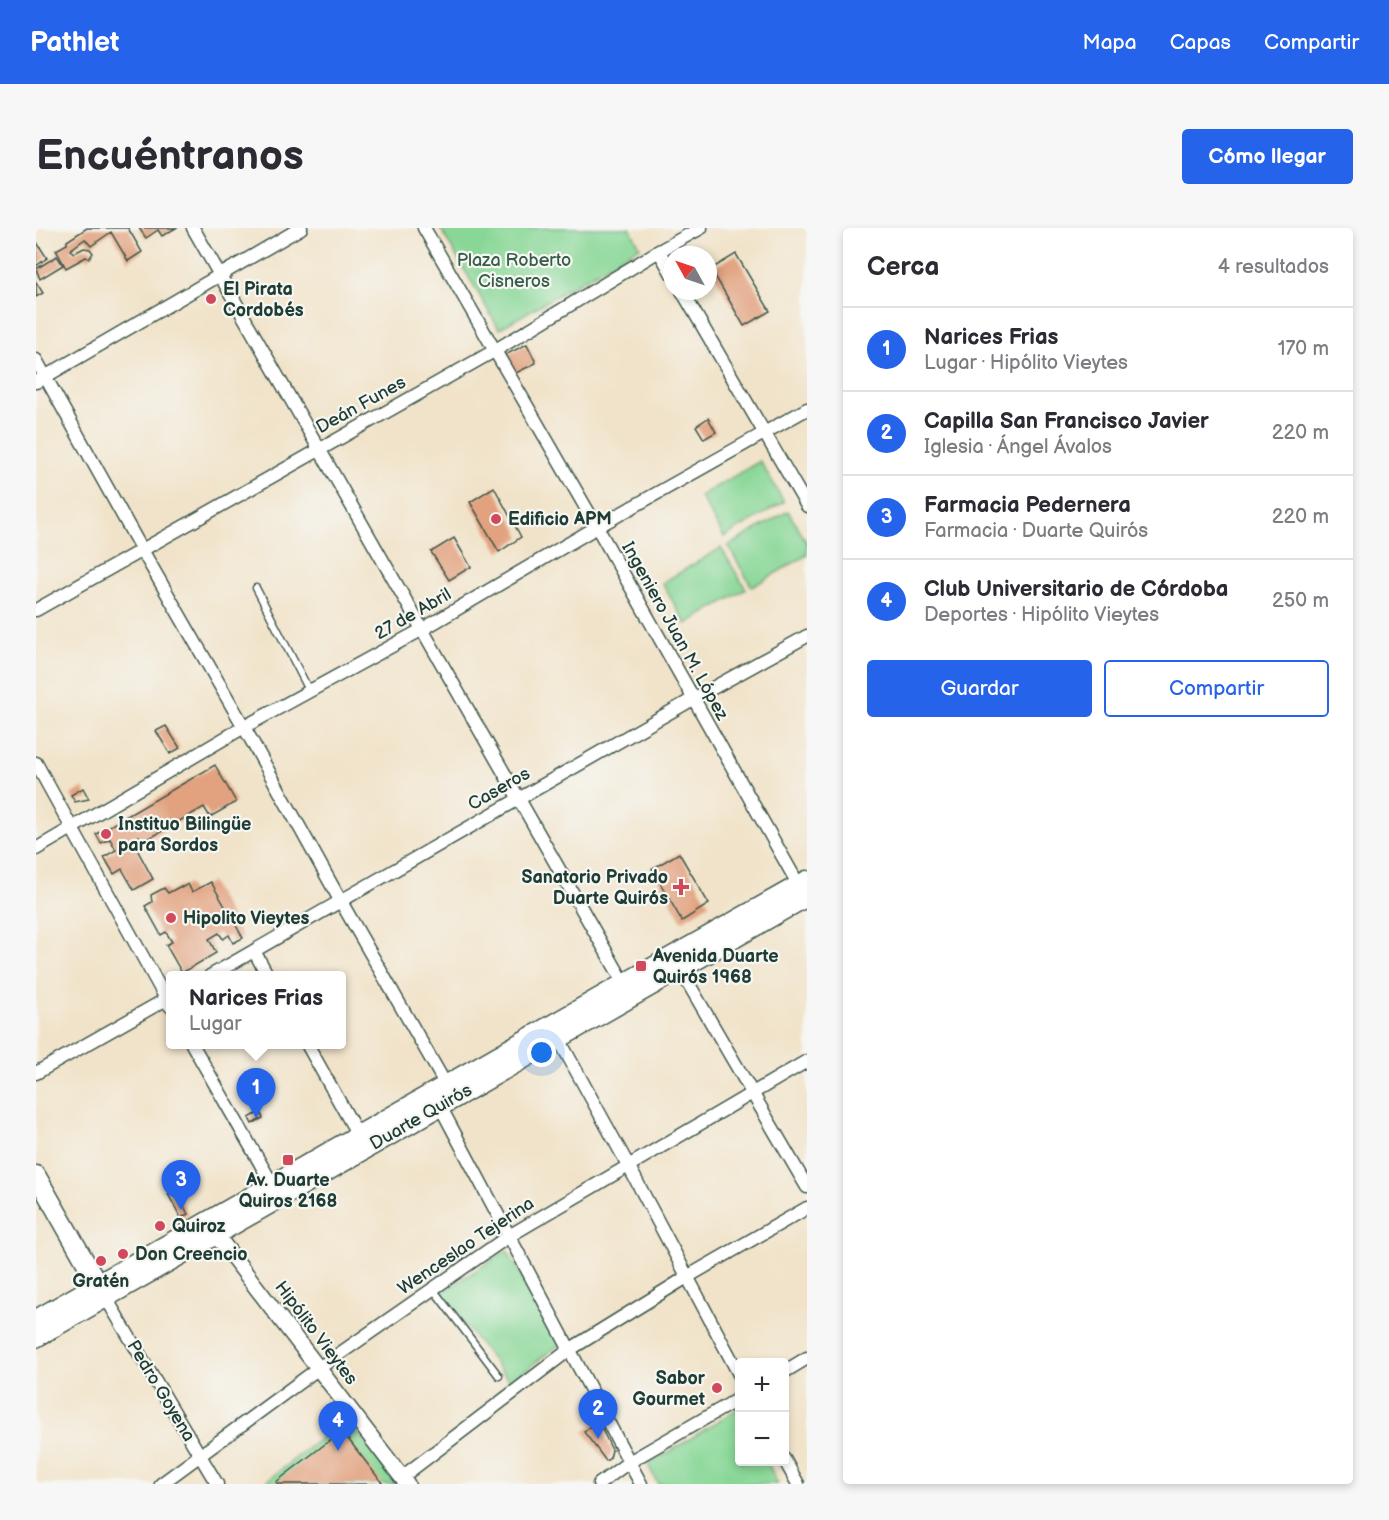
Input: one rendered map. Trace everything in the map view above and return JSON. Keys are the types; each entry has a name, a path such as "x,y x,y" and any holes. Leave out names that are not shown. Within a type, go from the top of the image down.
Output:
{"main road":[{"name":"Duarte Quirós","path":"277,1191 358,1135 446,1085 680,969 804,890"},
{"name":"Duarte Quirós","path":"36,1338 102,1291 210,1228 440,1106 555,1032 624,983 804,890"},
{"name":"Pedro Goyena","path":"36,1175 102,1291"},
{"name":"Duarte Quirós","path":"36,1319 102,1291"}],"street":[{"path":"193,228 624,983"},
{"path":"41,379 301,228"},
{"name":"Ingeniero Juan M. López","path":"424,228 804,890"},
{"name":"Deán Funes","path":"36,610 495,351 701,228"},
{"path":"659,251 663,258"},
{"path":"687,300 807,506"},
{"path":"36,360 41,379 244,727 446,1085"},
{"name":"27 de Abril","path":"36,849 244,727 423,629 597,527 807,410"},
{"name":"Caseros","path":"217,971 807,636"},
{"path":"36,763 166,996"},
{"path":"254,951 266,971"},
{"path":"680,969 807,1187"},
{"path":"36,1073 166,1003"},
{"path":"555,1032 735,1367"},
{"path":"195,1049 277,1191"},
{"path":"310,1049 358,1135"},
{"name":"Wenceslao Tejerina","path":"161,1484 319,1368 509,1236 807,1061"},
{"path":"440,1106 641,1484"},
{"path":"405,1480 569,1350 687,1277 807,1208"},
{"name":"Hipólito Vieytes","path":"210,1228 405,1480"},
{"name":"Pedro Goyena","path":"102,1291 217,1484"},
{"path":"789,1369 807,1358"},
{"path":"599,1484 629,1462 735,1401"},
{"path":"788,1466 798,1484"}],"lane":[{"path":"256,588 310,692"},
{"path":"433,1289 499,1376"}],"green space":[{"name":"Plaza Roberto Cisneros","path":"440,228 630,228 640,247 499,329"},
{"path":"760,461 784,502 724,537 700,496"},
{"path":"788,511 807,543 807,555 752,587 728,546"},
{"path":"721,548 746,589 686,624 662,583"},
{"path":"507,1250 560,1344 510,1382 440,1294"},
{"path":"735,1411 735,1466 769,1466 778,1484 658,1484 648,1465"},
{"path":"346,1418 396,1484 263,1484"}],"building":[{"path":"87,228 128,228 142,252 128,261 111,232 91,246 85,239 70,250 74,253 84,248 90,249 93,253 89,259 86,257 66,268 56,250"},
{"path":"139,228 176,228 162,236 158,230 146,238"},
{"path":"36,241 47,258 36,266"},
{"path":"736,254 770,311 744,326 717,279 717,265"},
{"path":"57,256 63,265 40,279 36,269"},
{"path":"36,282 43,293 36,297"},
{"path":"527,344 536,363 514,374 505,355"},
{"path":"708,418 716,432 704,439 696,426"},
{"name":"Edificio APM","path":"494,487 521,537 499,552 470,502"},
{"path":"454,538 471,567 449,580 431,552"},
{"path":"166,726 180,748 170,754 156,731"},
{"path":"215,765 236,802 210,817 204,807 143,842 139,836 132,840 153,879 134,890 122,869 114,874 104,857 116,850 110,839 101,843 96,834"},
{"path":"83,788 89,799 75,802 71,795"},
{"name":"Sanatorio Privado Duarte Quirós","path":"679,853 709,904 682,921 652,869"},
{"path":"211,882 243,938 233,943 229,935 223,939 219,933 209,939 216,953 185,971 181,971 166,945 172,942 166,932 161,935 145,906 152,902 151,895 164,888 168,893 188,884 192,892"},
{"path":"260,1112 263,1118 252,1124 249,1118"},
{"path":"175,1190 188,1214 181,1218 168,1194"},
{"path":"598,1421 612,1450 610,1458 606,1461 584,1432"},
{"path":"342,1431 383,1484 278,1484 276,1482"}],"place":[{"name":"El Pirata Cordobés","path":"211,299"},
{"name":"Edificio APM","path":"496,519"},
{"name":"Instituo Bilingüe para Sordos","path":"106,834"},
{"name":"Sanatorio Privado Duarte Quirós","path":"681,887"},
{"name":"Hipolito Vieytes","path":"171,918"},
{"name":"Avenida Duarte Quirós 1968","path":"641,966"},
{"name":"Narices Frias","path":"256,1118"},
{"name":"Av. Duarte Quiros 2168","path":"288,1160"},
{"name":"Farmacia Pedernera","path":"181,1210"},
{"name":"Quiroz","path":"160,1226"},
{"name":"Don Creencio","path":"123,1254"},
{"name":"Gratén","path":"101,1261"},
{"name":"Sabor Gourmet","path":"717,1388"},
{"name":"Capilla San Francisco Javier","path":"598,1439"},
{"name":"Club Universitario de Córdoba","path":"338,1451"}]}
